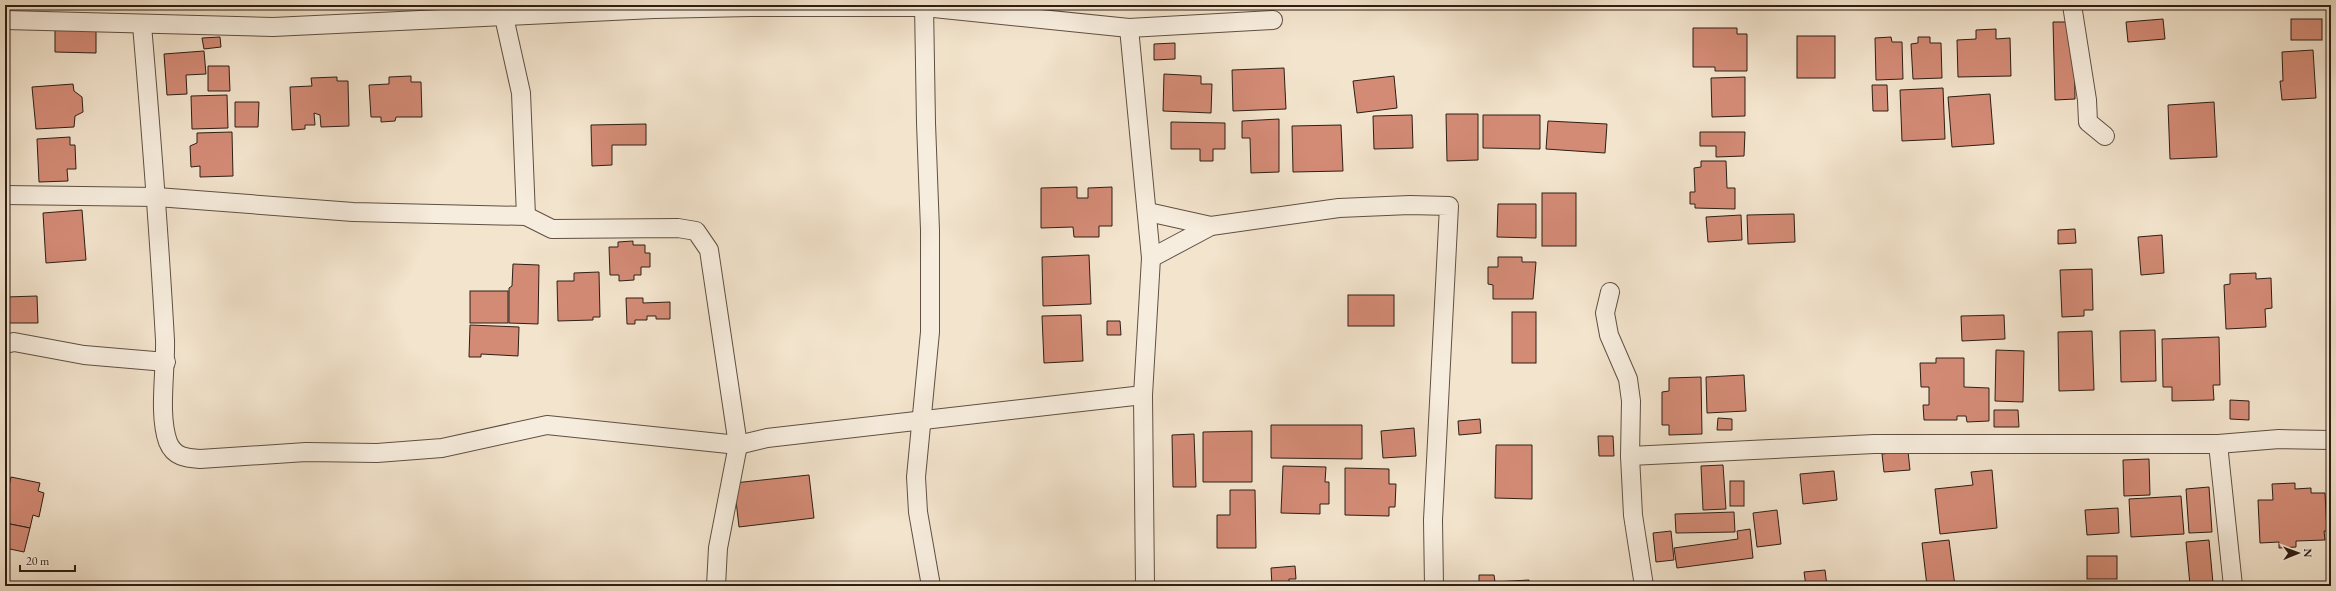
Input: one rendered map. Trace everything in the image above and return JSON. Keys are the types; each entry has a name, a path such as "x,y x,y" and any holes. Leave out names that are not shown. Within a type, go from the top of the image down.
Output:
{"street":[{"path":"2072,5 2087,100 2088,122 2105,136"},
{"path":"924,6 930,230 930,332 916,477 918,512 931,586"},
{"path":"5,20 142,25 272,27 503,11 924,6 1129,28 1274,20"},
{"path":"503,11 521,93 526,216"},
{"path":"142,25 157,197 166,362 164,413 168,442 173,451 183,458 200,459 306,452 377,453 435,449 547,425 738,445 767,438 1144,396"},
{"path":"1129,28 1148,212 1151,258 1144,396 1145,586"},
{"path":"5,195 157,197 353,212 526,216 552,229 678,228 696,231 709,250 738,445 718,548 716,586"},
{"path":"1151,258 1211,226 1339,208 1410,204 1449,206 1433,520 1434,586"},
{"path":"1148,212 1211,226"},
{"path":"1610,292 1605,312 1609,334 1628,379 1630,393 1630,456 1633,515 1644,586"},
{"path":"5,344 14,342 84,354 166,362"},
{"path":"1630,456 1874,444 2218,444 2279,439 2331,440"},
{"path":"2218,444 2233,586"}],"building":[{"path":"2163,19 2165,39 2128,42 2126,22"},
{"path":"2291,19 2322,19 2322,40 2291,40"},
{"path":"2053,22 2074,22 2075,99 2055,100"},
{"path":"1693,28 1737,28 1737,34 1747,34 1747,71 1715,71 1715,67 1693,67"},
{"path":"55,29 96,29 96,53 55,52"},
{"path":"1996,29 1996,39 2010,38 2011,76 1958,77 1957,40 1976,39 1976,30"},
{"path":"1797,36 1835,36 1835,78 1797,78"},
{"path":"220,37 221,47 204,49 202,38"},
{"path":"1891,37 1892,42 1902,42 1903,79 1876,80 1875,38"},
{"path":"1918,37 1930,37 1930,43 1941,43 1942,78 1913,79 1911,44 1918,43"},
{"path":"1175,43 1175,59 1154,60 1154,44"},
{"path":"2331,46 2331,95 2329,47"},
{"path":"2313,50 2316,98 2282,100 2280,81 2283,81 2282,52"},
{"path":"204,51 206,74 186,75 187,94 167,95 164,54"},
{"path":"208,66 229,66 230,91 208,91"},
{"path":"1284,68 1286,109 1233,111 1232,70"},
{"path":"1164,74 1201,76 1201,84 1212,84 1211,113 1163,111"},
{"path":"411,76 411,82 421,82 422,117 396,117 395,121 381,122 381,117 371,117 369,85 389,84 389,77"},
{"path":"1394,76 1397,108 1357,113 1353,81"},
{"path":"337,77 337,81 348,81 349,126 321,127 320,115 314,113 315,125 305,125 305,129 292,130 290,87 312,86 311,78"},
{"path":"1745,77 1745,116 1712,117 1711,78"},
{"path":"73,84 74,91 82,97 83,112 75,116 74,127 36,129 32,87"},
{"path":"1872,85 1887,85 1888,111 1873,111"},
{"path":"1943,88 1945,139 1902,141 1900,90"},
{"path":"1990,94 1994,144 1952,147 1948,97"},
{"path":"227,95 228,128 192,129 191,96"},
{"path":"235,102 259,102 258,127 235,127"},
{"path":"2214,102 2217,157 2170,159 2168,105"},
{"path":"1446,114 1478,114 1478,160 1447,161"},
{"path":"1412,115 1413,148 1374,149 1373,116"},
{"path":"1483,115 1540,115 1540,149 1483,148"},
{"path":"1279,119 1279,172 1251,173 1250,138 1242,138 1242,121"},
{"path":"1548,121 1607,124 1605,153 1546,149"},
{"path":"1171,122 1225,123 1225,149 1213,149 1213,161 1200,161 1200,149 1171,149"},
{"path":"646,124 646,145 612,145 612,165 592,166 591,125"},
{"path":"1341,125 1343,171 1293,172 1292,126"},
{"path":"232,132 233,176 200,177 200,166 191,167 190,146 197,143 197,133"},
{"path":"1700,132 1745,132 1744,156 1716,157 1716,146 1700,146"},
{"path":"70,137 70,145 75,145 76,169 67,169 68,181 39,182 37,139"},
{"path":"1701,161 1726,161 1727,188 1735,188 1735,209 1695,208 1695,204 1690,204 1690,192 1695,192 1694,168 1701,167"},
{"path":"1077,187 1077,198 1088,198 1088,188 1112,187 1112,226 1099,226 1099,237 1074,237 1073,227 1041,228 1041,188"},
{"path":"1542,193 1576,193 1576,246 1542,246"},
{"path":"1498,204 1536,204 1536,238 1497,237"},
{"path":"82,210 86,260 46,263 43,213"},
{"path":"1794,214 1795,242 1748,244 1747,215"},
{"path":"1741,215 1742,240 1708,242 1706,217"},
{"path":"2075,229 2076,243 2058,244 2058,230"},
{"path":"2330,230 2331,230 2330,272"},
{"path":"2162,235 2164,273 2141,275 2138,237"},
{"path":"633,241 633,245 645,245 645,253 650,253 650,267 641,267 641,275 634,275 634,280 619,281 619,275 610,275 609,247 618,247 618,242"},
{"path":"1089,255 1091,304 1043,306 1042,257"},
{"path":"1498,257 1522,257 1522,262 1536,262 1533,299 1493,299 1493,285 1488,284 1488,267 1498,267"},
{"path":"513,264 539,265 538,324 509,323 509,288 512,286"},
{"path":"2092,269 2093,310 2084,310 2084,316 2062,317 2060,270"},
{"path":"599,272 600,317 593,317 593,320 558,321 557,281 574,281 574,273"},
{"path":"2256,273 2256,279 2271,278 2272,308 2265,309 2266,327 2226,329 2224,285 2230,284 2230,274"},
{"path":"470,291 508,291 508,323 470,323"},
{"path":"1348,295 1394,295 1394,326 1348,326"},
{"path":"37,296 38,323 6,323 6,297"},
{"path":"626,298 643,298 643,303 670,302 670,319 656,319 656,316 647,316 647,320 635,320 635,324 627,324"},
{"path":"1512,312 1536,312 1536,363 1512,363"},
{"path":"1081,315 1083,361 1044,363 1042,316"},
{"path":"2004,315 2005,339 1962,341 1961,316"},
{"path":"1107,321 1120,321 1121,335 1107,335"},
{"path":"470,325 519,327 518,356 481,354 481,357 469,357"},
{"path":"2155,330 2156,381 2121,382 2120,331"},
{"path":"2092,331 2094,390 2059,391 2058,332"},
{"path":"2219,337 2220,385 2213,385 2214,400 2172,401 2172,387 2163,387 2162,339"},
{"path":"1996,350 2024,351 2023,402 1995,401"},
{"path":"1936,358 1964,358 1964,387 1989,388 1989,421 1967,422 1966,416 1957,416 1957,420 1924,420 1923,405 1929,405 1929,387 1921,387 1920,363 1936,363"},
{"path":"1744,375 1746,411 1707,413 1706,377"},
{"path":"1701,377 1702,434 1669,435 1669,425 1662,425 1662,392 1669,391 1669,378"},
{"path":"2230,400 2249,401 2249,420 2230,419"},
{"path":"1994,410 2018,410 2019,427 1994,427"},
{"path":"1718,418 1732,419 1732,430 1717,430"},
{"path":"1480,419 1481,433 1459,435 1458,421"},
{"path":"1271,425 1362,425 1362,459 1271,458"},
{"path":"1414,428 1416,456 1383,458 1381,431"},
{"path":"1252,431 1252,482 1203,482 1203,432"},
{"path":"1194,434 1196,487 1173,487 1172,435"},
{"path":"1598,436 1613,436 1614,456 1599,456"},
{"path":"1496,445 1532,445 1532,499 1495,498"},
{"path":"1908,451 1910,470 1884,472 1882,454"},
{"path":"2149,459 2150,495 2124,496 2123,460"},
{"path":"1723,465 1726,509 1703,510 1701,466"},
{"path":"1283,466 1326,467 1325,482 1329,482 1329,504 1320,504 1320,514 1281,513"},
{"path":"1345,468 1389,469 1389,484 1396,484 1395,507 1389,507 1389,516 1345,515"},
{"path":"1992,470 1997,528 1940,534 1935,489 1973,485 1971,472"},
{"path":"1834,471 1837,500 1803,504 1800,474"},
{"path":"809,475 814,518 739,527 734,483"},
{"path":"11,477 40,483 38,491 44,493 39,517 33,515 30,528 5,523 5,504"},
{"path":"1730,481 1744,481 1744,506 1730,506"},
{"path":"2295,483 2295,489 2311,488 2311,493 2325,493 2327,531 2324,531 2325,540 2296,541 2296,547 2279,548 2279,542 2260,543 2258,500 2273,500 2272,484"},
{"path":"2209,487 2212,532 2189,533 2186,489"},
{"path":"1230,490 1255,490 1256,548 1217,548 1217,515 1230,515"},
{"path":"2181,496 2184,534 2131,537 2129,499"},
{"path":"2118,508 2119,533 2087,535 2085,510"},
{"path":"1777,510 1781,544 1757,547 1753,513"},
{"path":"1734,512 1735,532 1676,533 1675,514"},
{"path":"5,523 30,528 24,552 5,548"},
{"path":"1750,529 1753,558 1677,568 1674,548 1738,539 1737,531"},
{"path":"1671,531 1674,560 1656,562 1653,533"},
{"path":"1949,540 1955,586 1927,586 1922,543"},
{"path":"2209,540 2213,583 2190,585 2186,542"},
{"path":"2087,556 2117,556 2117,579 2087,579"},
{"path":"1295,566 1296,579 1289,579 1289,586 1272,586 1271,568"},
{"path":"1825,570 1827,586 1806,586 1804,572"},
{"path":"1479,575 1494,575 1495,582 1529,580 1530,586 1479,586"}]}
